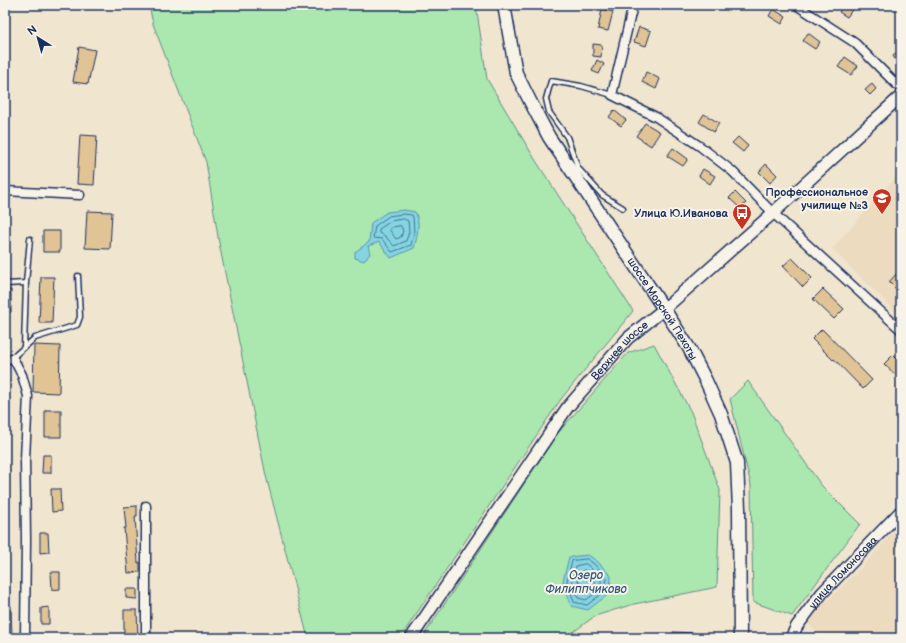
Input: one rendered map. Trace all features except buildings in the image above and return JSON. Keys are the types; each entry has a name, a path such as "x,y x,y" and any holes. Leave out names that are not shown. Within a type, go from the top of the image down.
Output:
{"main road":[{"name":"шоссе Морской Пехоты","path":"504,5 516,73 549,137 689,348 721,414 737,463 739,508 740,638"}],"street":[{"path":"633,5 612,95 656,117 701,146 732,171 773,213 901,330"},
{"path":"796,5 855,43 901,89"},
{"name":"Верхнее шоссе","path":"411,638 567,408 628,338 664,309 773,213 901,96"},
{"path":"5,191 80,195"},
{"path":"13,358 22,375 28,396 25,459 25,638"},
{"path":"146,506 146,638"},
{"name":"улица Ломоносова","path":"792,638 797,626 822,593 901,511"}],"lane":[{"path":"612,95 581,86 551,81 546,99 549,112 567,137 578,168 602,195 622,208"},
{"path":"24,347 26,283 30,239"},
{"path":"5,364 35,338 77,325 80,317 78,276"},
{"path":"5,284 26,283"}],"shaded area":[{"name":"Профессиональное училище №3","path":"897,176 901,180 901,317 832,249"},
{"path":"900,524 901,638 822,638 806,621 862,567"}],"green space":[{"path":"149,5 476,5 487,79 536,161 633,311 561,399 400,638 308,638 266,476 219,243 206,162 153,24"},
{"path":"654,344 691,412 720,490 717,587 634,604 595,616 565,638 422,638 557,434 628,353"},
{"path":"748,381 821,485 860,524 792,616 753,602 751,485 730,399"}],"water":[{"path":"404,210 415,212 417,216 418,230 414,248 391,258 379,242 368,246 370,254 364,261 355,258 355,252 369,242 371,223 387,212"},
{"name":"Озеро Филиппчиково","path":"588,555 597,561 611,576 610,593 588,610 571,606 563,581 569,557"}],"place":[{"name":"Профессиональное училище №3","path":"882,215"},
{"name":"Улица Ю.Иванова","path":"742,230"}]}
